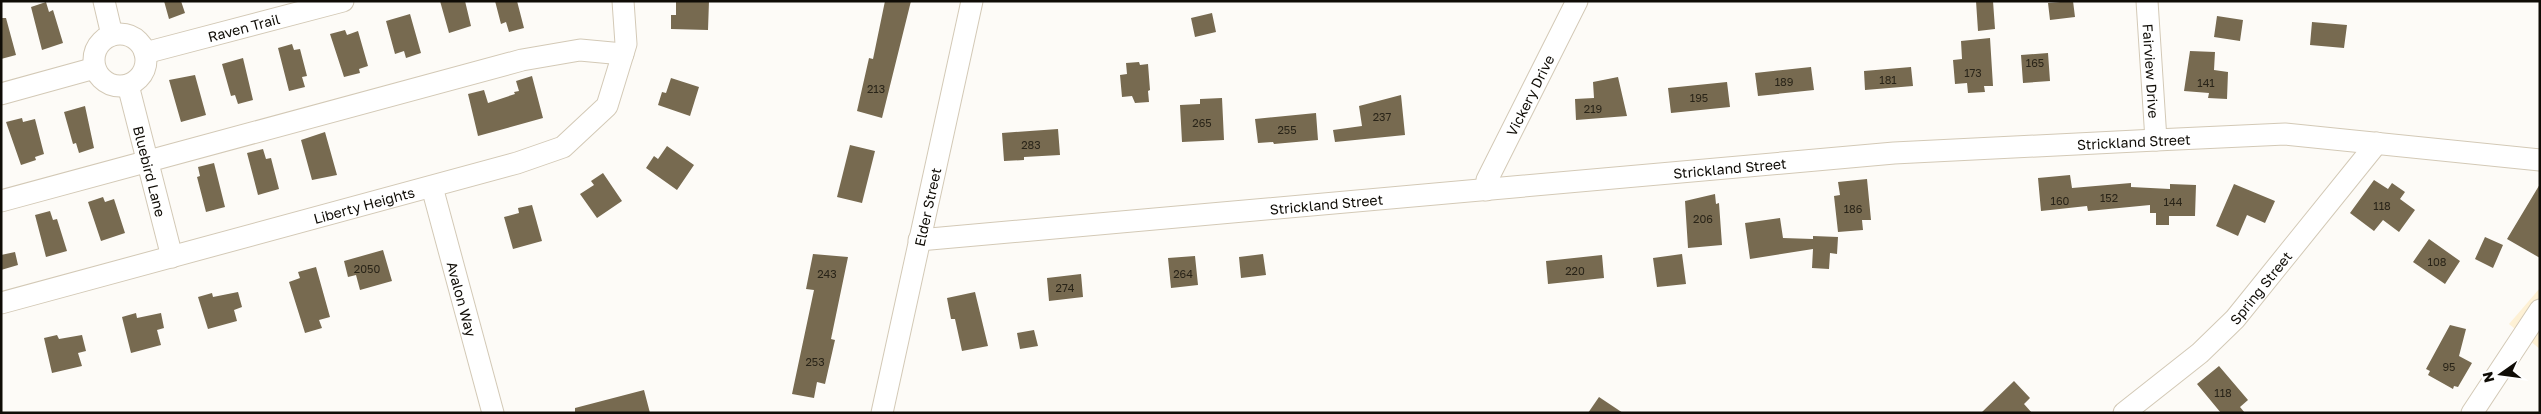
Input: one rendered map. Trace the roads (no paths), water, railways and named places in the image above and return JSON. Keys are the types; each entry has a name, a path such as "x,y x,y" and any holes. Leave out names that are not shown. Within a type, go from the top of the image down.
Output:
{"street":[{"path":"104,1 112,35"},
{"name":"Raven Trail","path":"145,53 343,1"},
{"name":"Liberty Heights","path":"1,303 517,164 563,147 607,106 626,44 623,1"},
{"name":"Elder Street","path":"882,413 972,1"},
{"name":"Vickery Drive","path":"1486,190 1487,180 1577,1"},
{"name":"Fairview Drive","path":"2147,1 2156,140"},
{"path":"120,34 136,39 145,53 146,61 141,76 128,85 111,85 104,81 95,68 95,52 104,39 112,35 120,34"},
{"path":"1,201 522,60 580,50 623,54"},
{"path":"1,94 95,68"},
{"name":"Bluebird Lane","path":"128,85 172,256"},
{"name":"Strickland Street","path":"919,240 1894,153 2156,140 2285,134 2540,160"},
{"name":"Spring Street","path":"2124,413 2200,353 2235,319 2377,143"},
{"name":"Avalon Way","path":"432,186 493,413"},
{"path":"2472,413 2540,310"}]}
